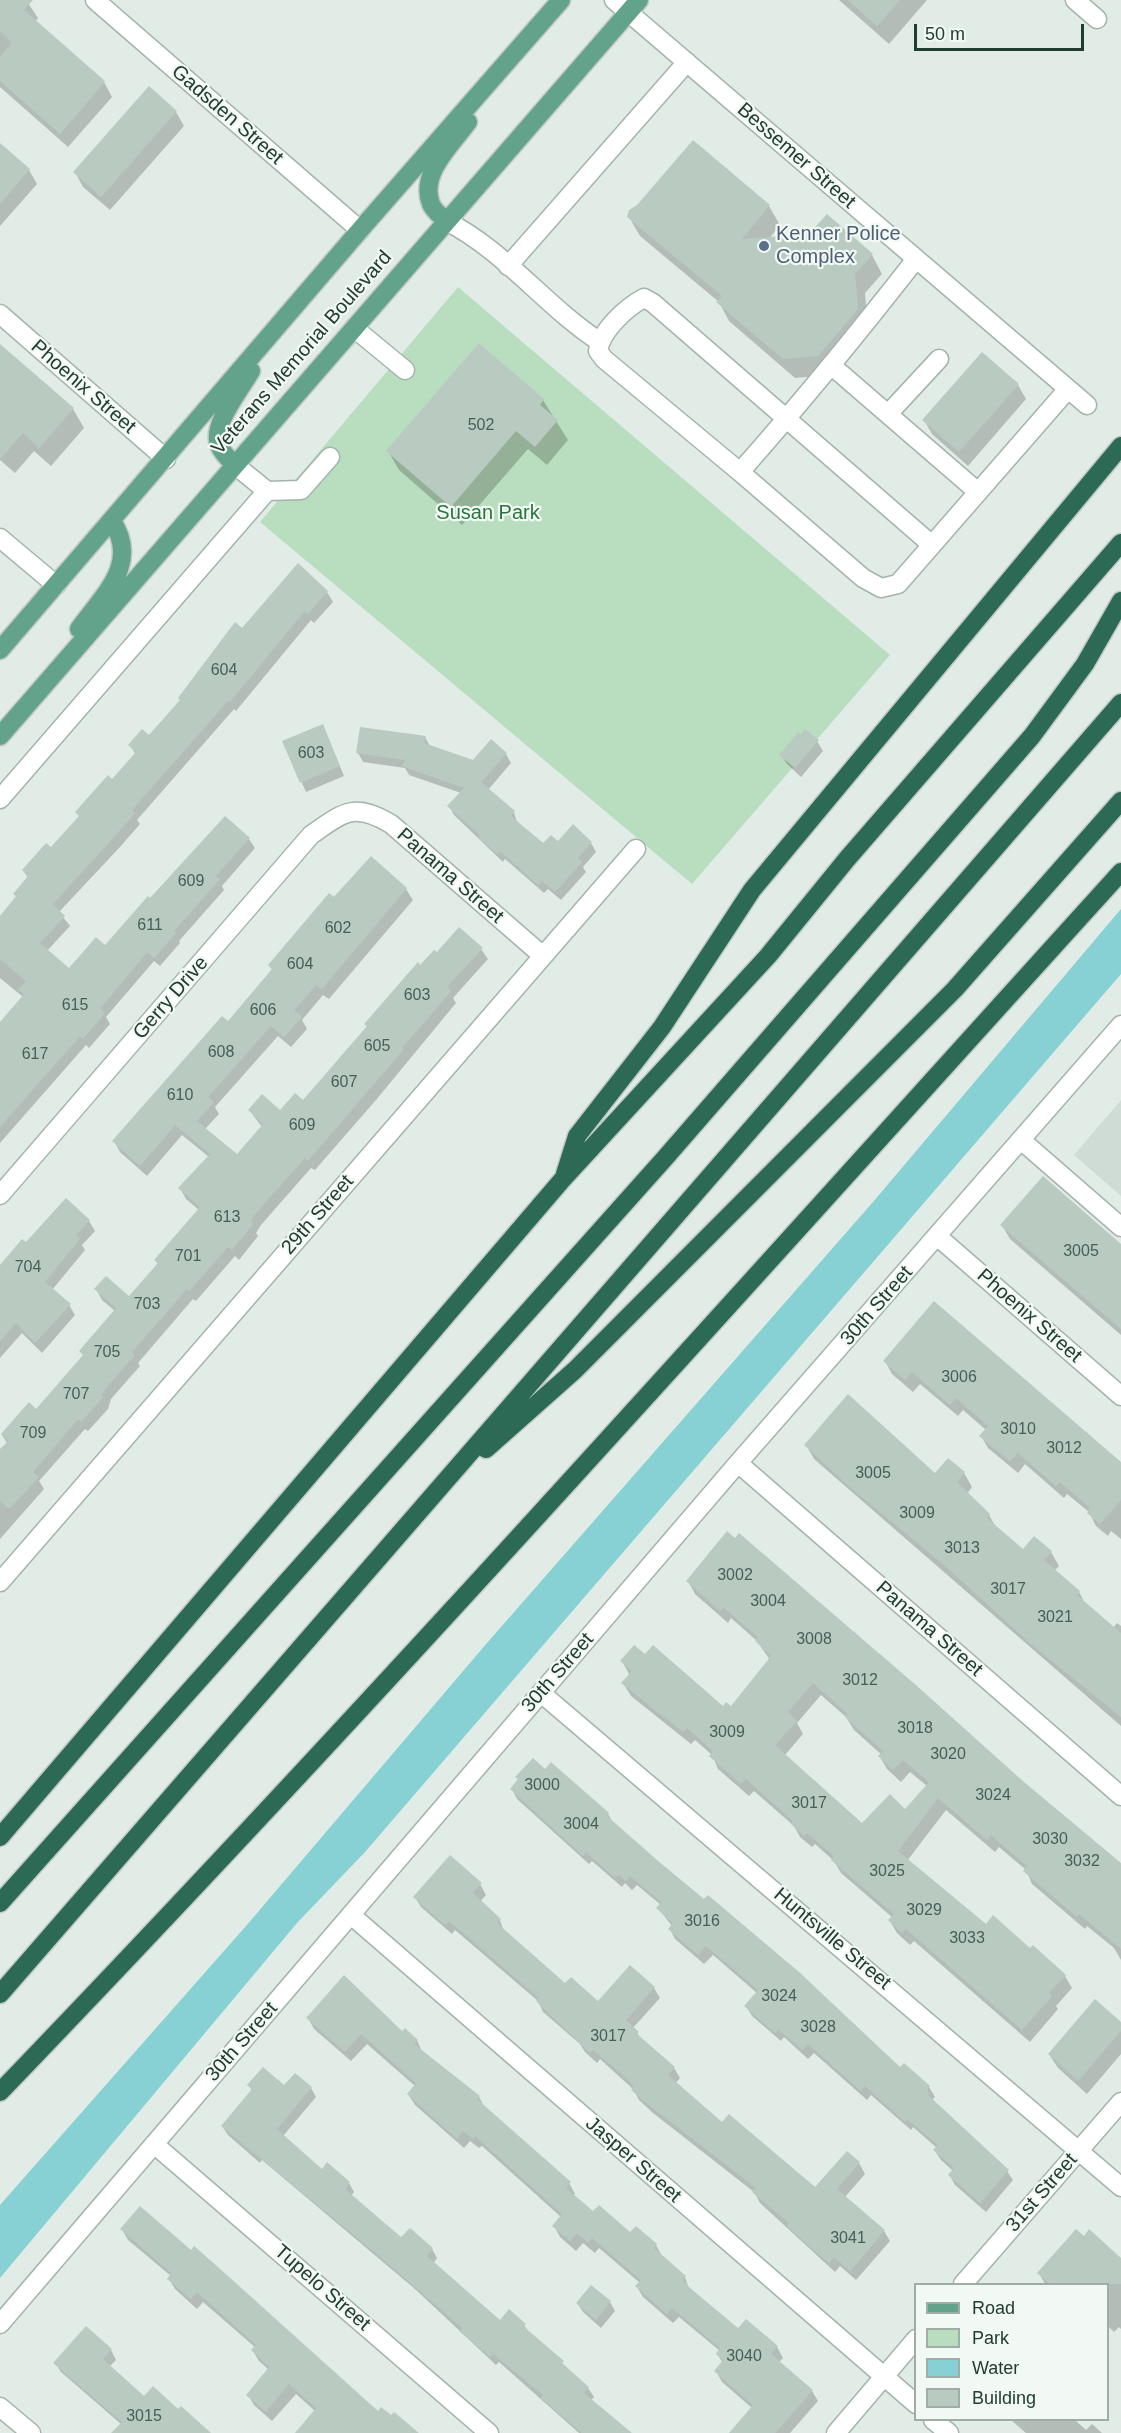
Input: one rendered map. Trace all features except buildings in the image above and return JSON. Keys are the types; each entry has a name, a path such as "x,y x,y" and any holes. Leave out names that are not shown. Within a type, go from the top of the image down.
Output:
{"highway":[{"path":"562,1180 577,1136 662,1027 752,890 1121,446"},
{"path":"0,1836 562,1180 768,956 848,859 1121,543"},
{"path":"0,1903 665,1158 1032,736 1085,664 1121,601"},
{"path":"0,1994 439,1490 597,1303 1121,703"},
{"path":"439,1490 575,1370 955,989 1121,801"},
{"path":"0,2092 135,1952 540,1513 1121,872"}],"main road":[{"name":"Veterans Memorial Boulevard","path":"0,650 360,230 561,0"},
{"name":"Veterans Memorial Boulevard","path":"0,736 634,6"},
{"path":"446,221 431,206 427,187 433,168 526,40"},
{"path":"235,465 219,446 216,435 221,420 274,330"},
{"path":"19,713 122,567 123,545 112,521"}],"street":[{"name":"Gadsden Street","path":"95,0 360,230"},
{"name":"Bessemer Street","path":"614,0 634,6 687,62 1087,405"},
{"path":"1075,0 1097,18"},
{"path":"508,266 687,62"},
{"path":"446,221 472,234 578,327 600,342"},
{"path":"740,472 832,366 916,259"},
{"path":"932,545 644,298 631,304 600,342 598,351 604,359 863,578 881,588 897,584 932,545 1068,389"},
{"name":"Phoenix Street","path":"0,314 166,459"},
{"path":"354,328 405,370"},
{"path":"888,414 939,359"},
{"path":"832,366 978,492"},
{"path":"235,465 267,491 301,490 330,457"},
{"path":"0,799 267,491"},
{"path":"0,538 56,585"},
{"name":"Panama Street","path":"350,812 371,813 391,824 543,956"},
{"name":"Gerry Drive","path":"0,1195 311,835 350,812"},
{"name":"29th Street","path":"0,1582 636,849"},
{"name":"30th Street","path":"0,2325 738,1463 1121,1025"},
{"path":"1021,1140 1121,1227"},
{"name":"Phoenix Street","path":"938,1236 1121,1396"},
{"name":"Panama Street","path":"738,1463 1121,1796"},
{"name":"Huntsville Street","path":"542,1693 1121,2187"},
{"name":"Jasper Street","path":"351,1915 914,2403"},
{"name":"31st Street","path":"964,2283 1121,2102"},
{"name":"Tupelo Street","path":"154,2144 489,2433"},
{"path":"836,2433 914,2340"},
{"path":"0,2407 31,2433"},
{"path":"934,2421 949,2433"}],"shaded area":[{"path":"1121,1100 1121,1196 1074,1155"}],"green space":[{"name":"Susan Park","path":"458,287 890,655 692,884 260,522"}],"water":[{"path":"1121,909 1121,974 365,1852 297,1923 0,2278 0,2205 246,1926 487,1643 873,1202"}],"place":[{"name":"Kenner Police Complex","path":"764,246"}]}
